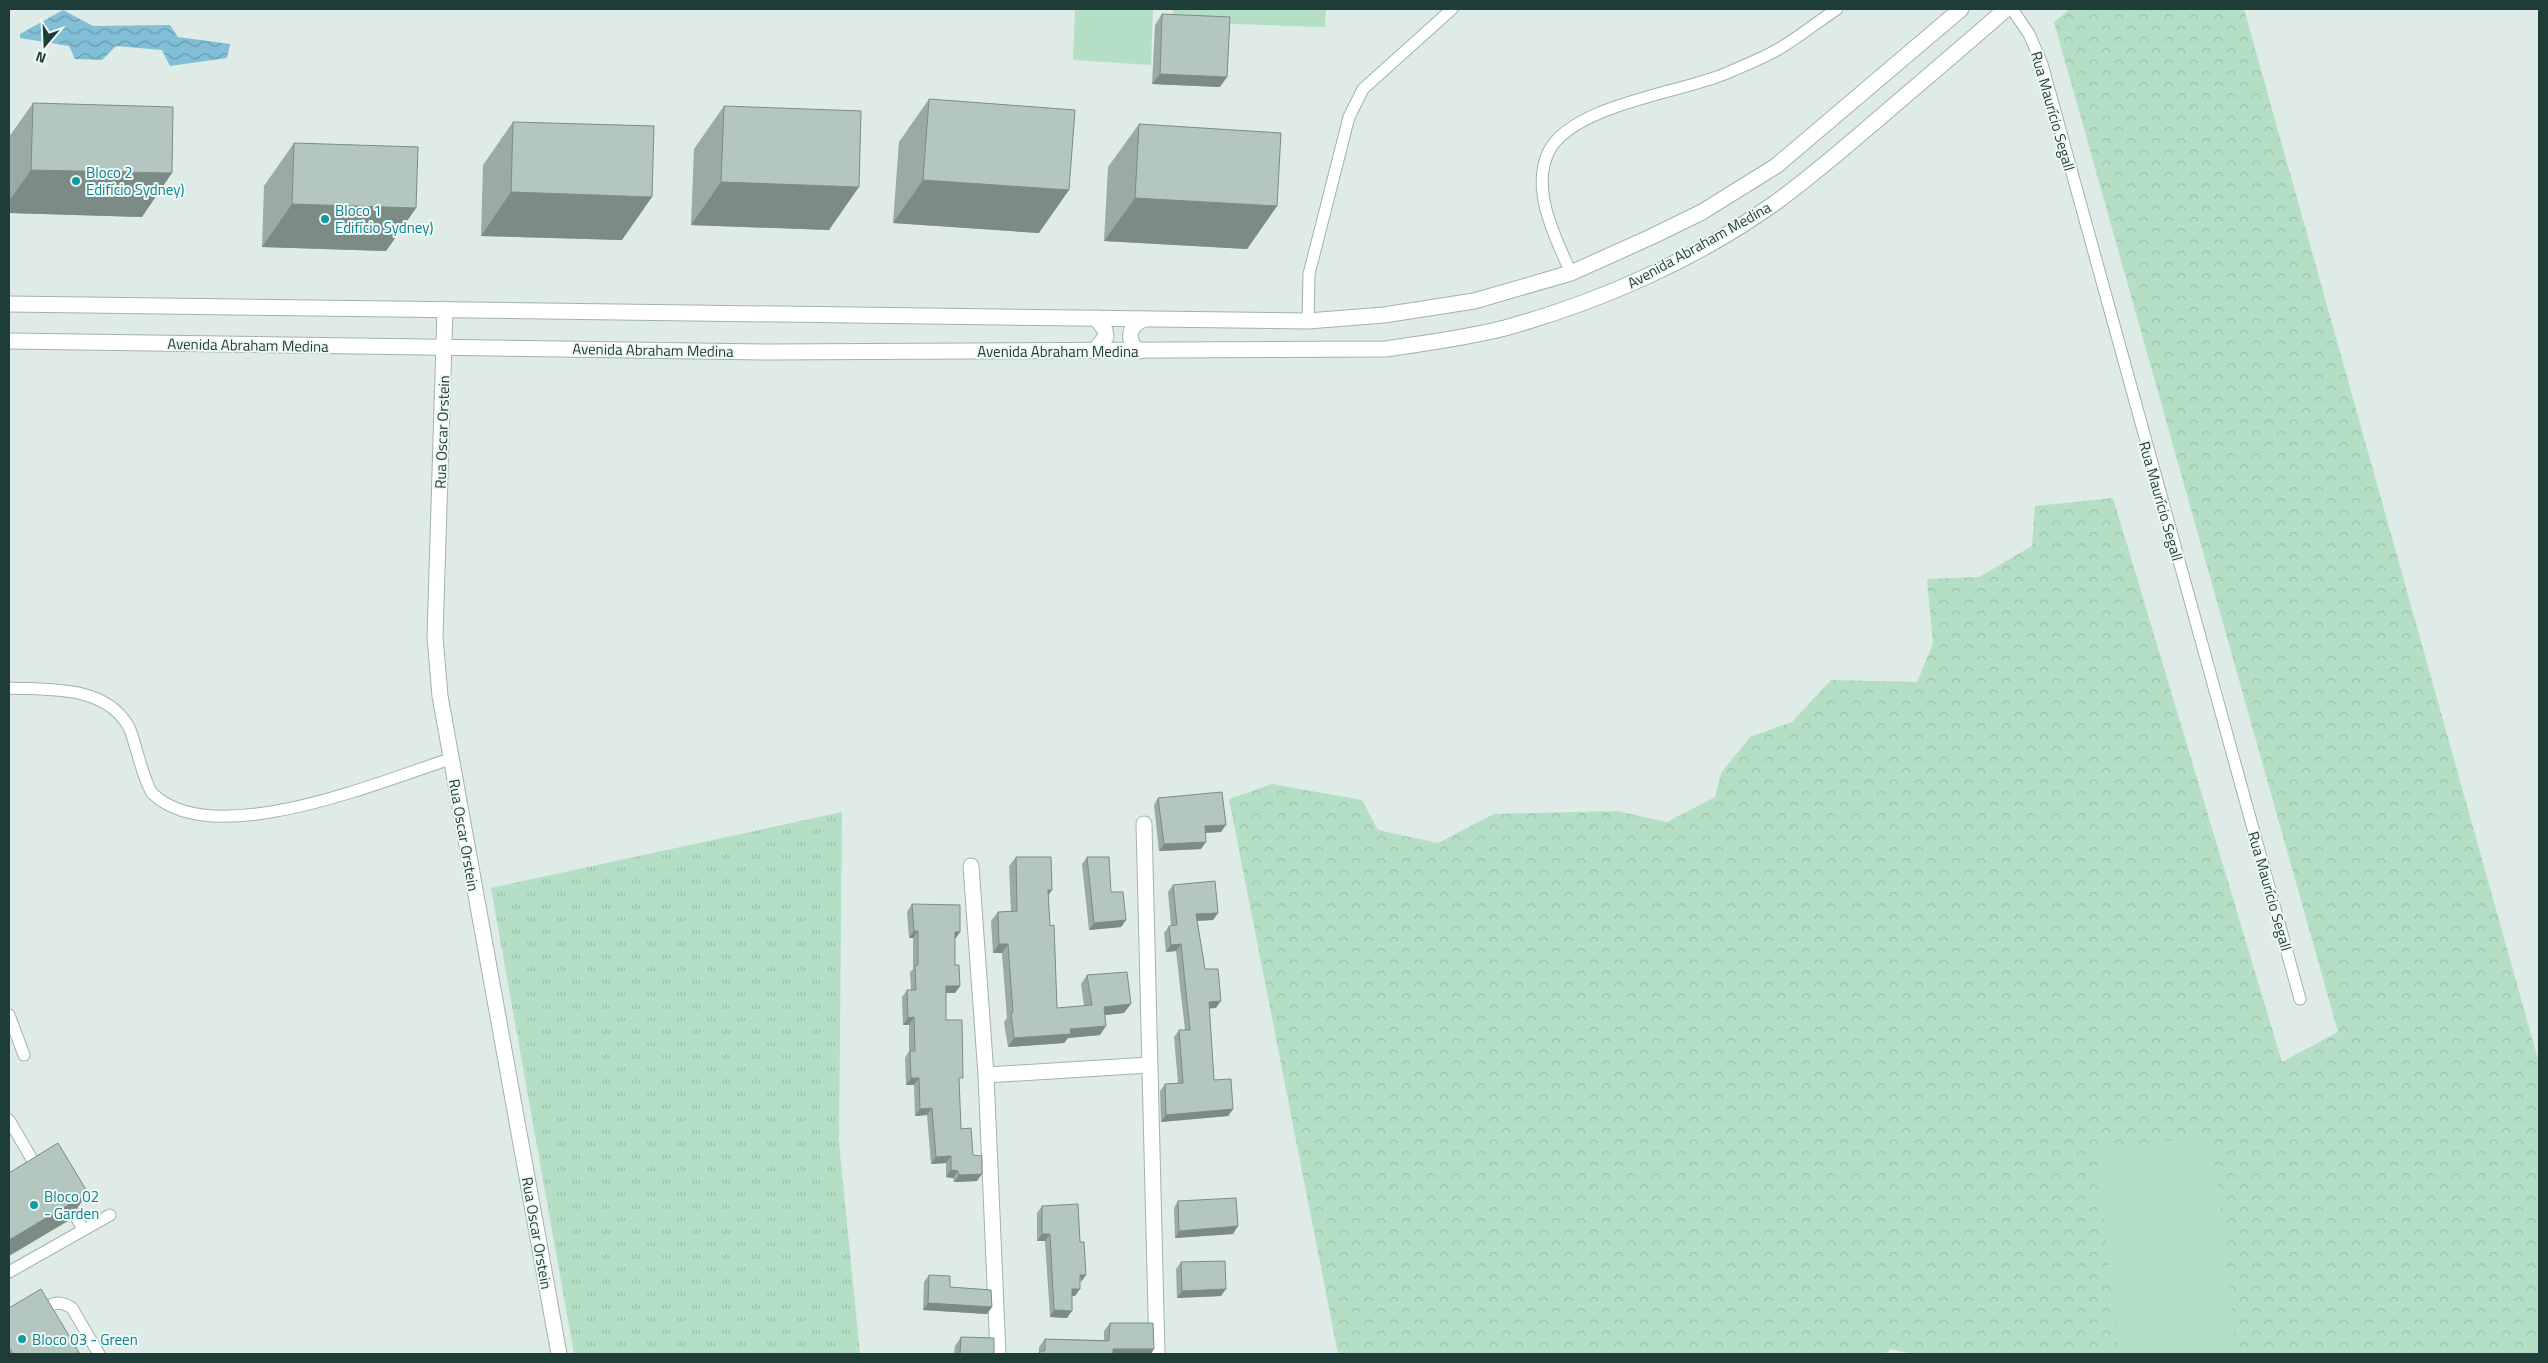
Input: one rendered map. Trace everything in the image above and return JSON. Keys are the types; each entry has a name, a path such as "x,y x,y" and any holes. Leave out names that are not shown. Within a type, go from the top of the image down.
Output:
{"street":[{"name":"Avenida Abraham Medina","path":"9,304 1308,321 1384,315 1474,301 1571,273 1702,212 1776,166 1962,9"},
{"name":"Avenida Abraham Medina","path":"9,341 770,352 1386,349 1448,340 1504,328 1618,290 1664,268 1773,204 1818,170 2006,9"},
{"name":"Rua Oscar Orstein","path":"446,309 435,638 440,696 450,760 559,1354"},
{"path":"1094,351 1106,337 1105,330 1096,318"},
{"path":"1140,351 1133,346 1130,332 1133,324 1144,318"},
{"path":"1144,824 1157,1354"},
{"path":"970,866 986,1075 998,1354"},
{"path":"986,1075 1149,1065"}],"lane":[{"path":"1308,321 1309,274 1348,116 1363,90 1452,9"},
{"path":"1571,273 1546,208 1542,188 1543,169 1550,150 1566,131 1615,106 1668,93 1722,75 1777,50 1837,9"},
{"name":"Rua Maurício Segall","path":"2012,9 2029,34 2042,64 2300,999"},
{"path":"9,688 71,691 106,704 127,723 152,794 177,809 209,817 258,815 317,802 450,760"},
{"path":"9,1015 24,1056"},
{"path":"9,1120 29,1163 41,1160 46,1164"},
{"path":"60,1189 83,1229"},
{"path":"9,1272 110,1215"},
{"path":"40,1322 41,1314 47,1307 56,1303 66,1304 72,1308 99,1354"}],"green space":[{"path":"1075,9 1153,9 1151,65 1073,60"},
{"path":"1173,9 1326,9 1325,27 1173,22"},
{"path":"2070,9 2244,9 2539,1063 2539,1354 1912,1354 1891,1349 1885,1354 1338,1354 1229,799 1272,784 1362,800 1378,830 1438,843 1494,814 1617,811 1667,822 1715,797 1721,773 1750,737 1792,722 1831,680 1917,682 1933,644 1927,579 1979,577 2032,546 2035,506 2113,498 2282,1062 2338,1032 2054,22"},
{"path":"842,812 839,1143 860,1354 574,1354 491,888"},
{"path":"2212,1136 2235,1345 2148,1354 2119,1354 2096,1149"}],"water":[{"path":"63,10 93,26 170,25 178,37 230,44 227,58 170,66 162,50 116,46 102,60 75,59 69,46 20,38 20,34"}],"building":[{"path":"1162,14 1230,17 1227,77 1160,74"},
{"path":"929,99 1075,110 1069,190 923,180"},
{"path":"33,103 173,107 172,173 31,170"},
{"path":"724,106 861,111 859,187 721,182"},
{"path":"513,122 654,126 652,197 511,192"},
{"path":"1139,124 1281,133 1277,206 1135,198"},
{"path":"294,143 418,147 416,208 292,204"},
{"path":"1222,792 1226,825 1205,826 1206,842 1164,844 1158,798"},
{"path":"1016,857 1051,857 1052,890 1048,890 1050,926 1054,925 1057,1008 1092,1005 1087,975 1127,972 1131,1004 1104,1007 1106,1026 1070,1029 1071,1034 1014,1038 1008,944 999,944 998,912 1017,911"},
{"path":"1087,857 1109,857 1111,892 1123,892 1126,920 1094,923"},
{"path":"1215,881 1218,913 1196,914 1205,969 1218,969 1221,1001 1209,1002 1214,1080 1231,1079 1233,1109 1166,1115 1165,1084 1183,1083 1179,1030 1190,1030 1181,944 1171,945 1169,926 1177,925 1173,885"},
{"path":"912,904 960,905 960,932 955,932 955,965 959,965 960,986 946,986 946,1020 962,1020 963,1078 959,1078 961,1129 971,1128 973,1155 982,1156 982,1174 959,1175 958,1171 951,1170 951,1156 936,1157 932,1108 920,1109 919,1078 911,1078 910,1051 915,1051 914,1017 908,1018 907,990 916,990 915,965 918,965 918,931 914,931"},
{"path":"58,1143 88,1193 9,1240 9,1173"},
{"path":"1236,1198 1238,1226 1179,1231 1178,1201"},
{"path":"1078,1204 1080,1242 1084,1242 1086,1275 1080,1275 1080,1289 1072,1289 1072,1311 1054,1310 1050,1234 1042,1234 1042,1206"},
{"path":"1225,1261 1226,1289 1182,1291 1181,1262"},
{"path":"929,1275 950,1276 950,1287 991,1290 992,1307 928,1303"},
{"path":"41,1289 80,1354 13,1354 9,1347 9,1308"},
{"path":"1110,1323 1153,1323 1154,1349 1113,1349 1113,1354 1040,1354 1040,1351 1045,1351 1045,1339 1109,1341"},
{"path":"961,1337 994,1338 994,1354 960,1354"}],"place":[{"name":"Bloco 2 Edifício Sydney)","path":"76,181"},
{"name":"Bloco 1 Edifício Sydney)","path":"325,219"},
{"name":"Bloco 02 - Garden","path":"34,1205"},
{"name":"Bloco 03 - Green","path":"22,1339"}]}
